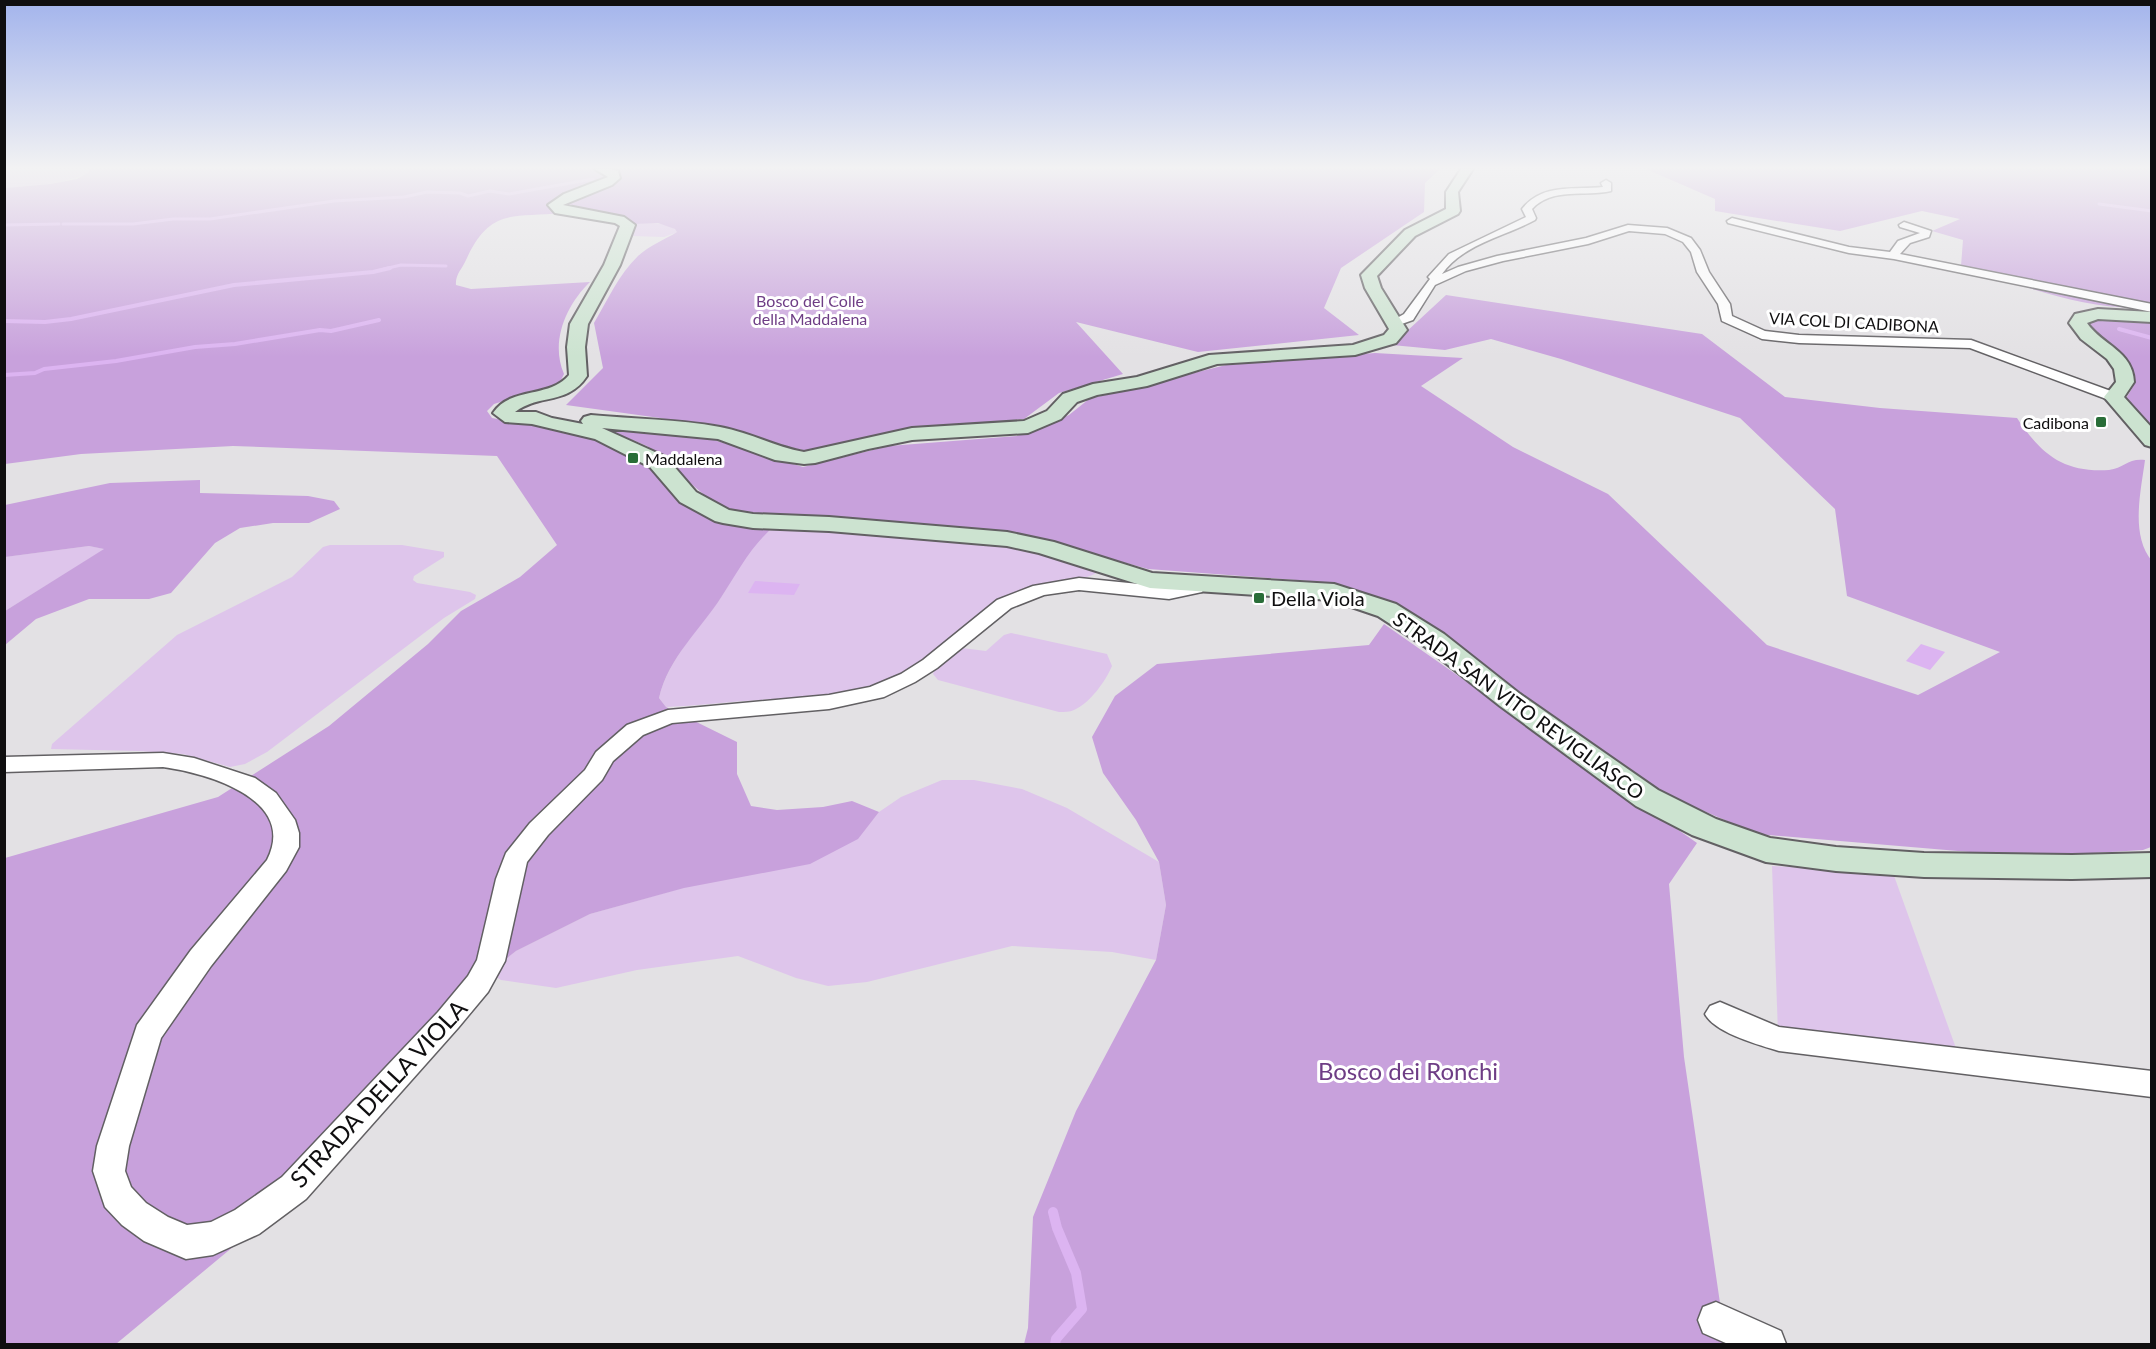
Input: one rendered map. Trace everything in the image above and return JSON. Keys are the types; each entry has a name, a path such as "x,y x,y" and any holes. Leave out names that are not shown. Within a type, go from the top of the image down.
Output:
{"street":[{"name":"STRADA SAN VITO REVIGLIASCO","path":"625,232 612,265 579,324 576,381 565,389 511,405 503,413 512,418 536,418 601,434 652,458 666,469 688,497 723,516 763,522 829,524 1007,538 1045,547 1136,577 1170,582 1334,592 1387,610 1434,639 1510,700 1647,798 1704,827 1766,850 1836,859 1924,865 2072,867 2151,865"},
{"path":"536,418 558,416 719,433 748,441 783,455 804,458 912,434 1028,427 1054,415 1070,398 1080,393 1140,382 1215,359 1356,350 1396,335 1398,330 1396,322 1372,285 1369,275 1410,232"},
{"path":"1396,322 1409,317 1439,268 1456,254 1477,242 1503,232"},
{"name":"VIA COL DI CADIBONA","path":"1431,283 1462,269 1501,258 1588,241 1616,232"},
{"name":"VIA COL DI CADIBONA","path":"1669,232 1686,240 1696,252 1703,272 1724,303 1726,318 1762,335 1799,339 1971,344 1998,352 2069,382 2114,397"},
{"path":"1779,232 1849,250 2010,277 2151,308"},
{"path":"1894,256 1897,248 1907,240 1925,235 1926,232"},
{"path":"2151,317 2098,314 2081,318 2078,323 2082,331 2107,350 2123,368 2125,382 2114,397 2151,441"},
{"name":"STRADA DELLA VIOLA","path":"4,765 144,760 186,763 247,784 268,799 283,820 286,848 277,865 201,958 147,1034 113,1146 109,1171 117,1196 134,1214 156,1229 186,1242 213,1238 247,1222 294,1188 465,1000 491,961 515,859 539,829 588,783 604,757 621,739 635,730 668,717 829,702 876,692 908,678 930,664 1005,604 1040,590 1061,585 1097,584 1170,592 1195,588 1199,583"},
{"path":"1720,1014 1779,1040 2151,1084"},
{"path":"1716,1320 1768,1344"}],"shaded area":[{"path":"632,232 678,232 664,237 632,236"},
{"path":"787,527 1012,544 1100,570 1087,577 1030,588 1006,597 977,617 922,662 888,680 868,687 827,695 666,707 659,698 676,658 720,599 754,545 771,530"},
{"path":"330,545 402,545 444,552 444,557 414,576 413,580 417,583 470,592 476,595 475,599 444,618 267,752 245,764 230,767 183,754 51,749 52,744 177,635 292,577 323,547"},
{"path":"89,546 105,549 5,611 4,557"},
{"path":"755,581 800,584 794,595 748,593"},
{"path":"1011,633 1107,654 1112,666 1091,697 1080,707 1065,712 938,680 933,674 935,669 962,648 986,651 1004,635"},
{"path":"1921,644 1945,652 1930,670 1906,661"},
{"path":"942,780 974,780 1022,789 1067,808 1159,862 1166,905 1156,960 1112,952 1012,946 867,982 828,986 796,978 738,956 637,970 556,988 501,980 493,975 500,963 516,951 590,914 857,839 879,812 901,797"},
{"path":"1772,866 1893,873 1957,1051 1778,1033"}],"green space":[{"path":"5,232 483,232 459,272 456,285 471,289 590,282 574,302 563,325 559,349 564,374 559,384 494,404 487,411 492,418 587,435 647,461 665,479 674,497 711,520 771,529 750,552 714,608 677,657 663,683 659,698 666,707 737,742 737,774 751,806 777,810 823,807 852,801 879,812 858,839 810,864 684,888 590,914 516,951 478,981 257,1227 116,1344 5,1344 5,858 218,797 329,726 428,644 461,611 520,577 557,545 497,456 233,446 81,454 5,464"},
{"name":"Bosco del Colle della Maddalena","path":"677,232 1394,232 1341,268 1324,308 1359,335 1198,352 1076,322 1123,374 1059,393 1024,419 905,431 811,452 660,418 566,405 603,368 594,323 619,279 643,252"},
{"path":"1935,232 2151,232 2151,307 2103,305 2079,301 2031,289 1961,266 1963,240"},
{"path":"1446,295 1702,334 1785,397 1880,408 2017,418 2035,442 2045,451 2055,459 2079,468 2109,470 2134,460 2145,460 2139,526 2145,550 2152,561 2151,847 2143,850 2029,857 1757,834 1653,789 1399,605 1322,582 1148,569 1009,531 878,521 772,518 749,514 716,505 647,446 613,432 565,422 704,437 803,467 889,446 1017,436 1069,415 1089,399 1226,365 1375,353 1463,358 1421,386 1513,447 1608,494 1767,645 1918,695 2000,652 1847,596 1835,509 1740,418 1561,359 1491,339 1445,350 1392,345"},
{"path":"2099,318 2151,318 2151,429 2125,400 2134,385 2125,361 2085,325"},
{"path":"200,480 200,493 308,496 334,501 340,509 309,523 273,523 240,528 215,543 171,593 149,599 89,599 36,619 5,645 5,611 104,549 89,546 5,557 5,505 110,483"},
{"name":"Bosco dei Ronchi","path":"1384,624 1697,843 1669,884 1684,1057 1726,1344 1024,1344 1028,1328 1033,1217 1076,1111 1156,960 1166,905 1159,862 1136,820 1103,773 1092,737 1115,696 1157,664 1369,645"}],"waterway":[{"path":"384,269 401,265 446,266"},
{"path":"4,321 45,322 71,319 234,285 373,272 390,268"},
{"path":"4,375 35,373 44,369 116,361 195,347 235,344 320,330 331,331 379,320"},
{"path":"2119,329 2152,338"},
{"path":"1053,1212 1057,1228 1076,1273 1082,1309 1056,1339 1055,1344"}],"place":[{"name":"Cadibona","path":"2101,422"},
{"name":"Maddalena","path":"633,458"},
{"name":"Della Viola","path":"1259,598"}]}
